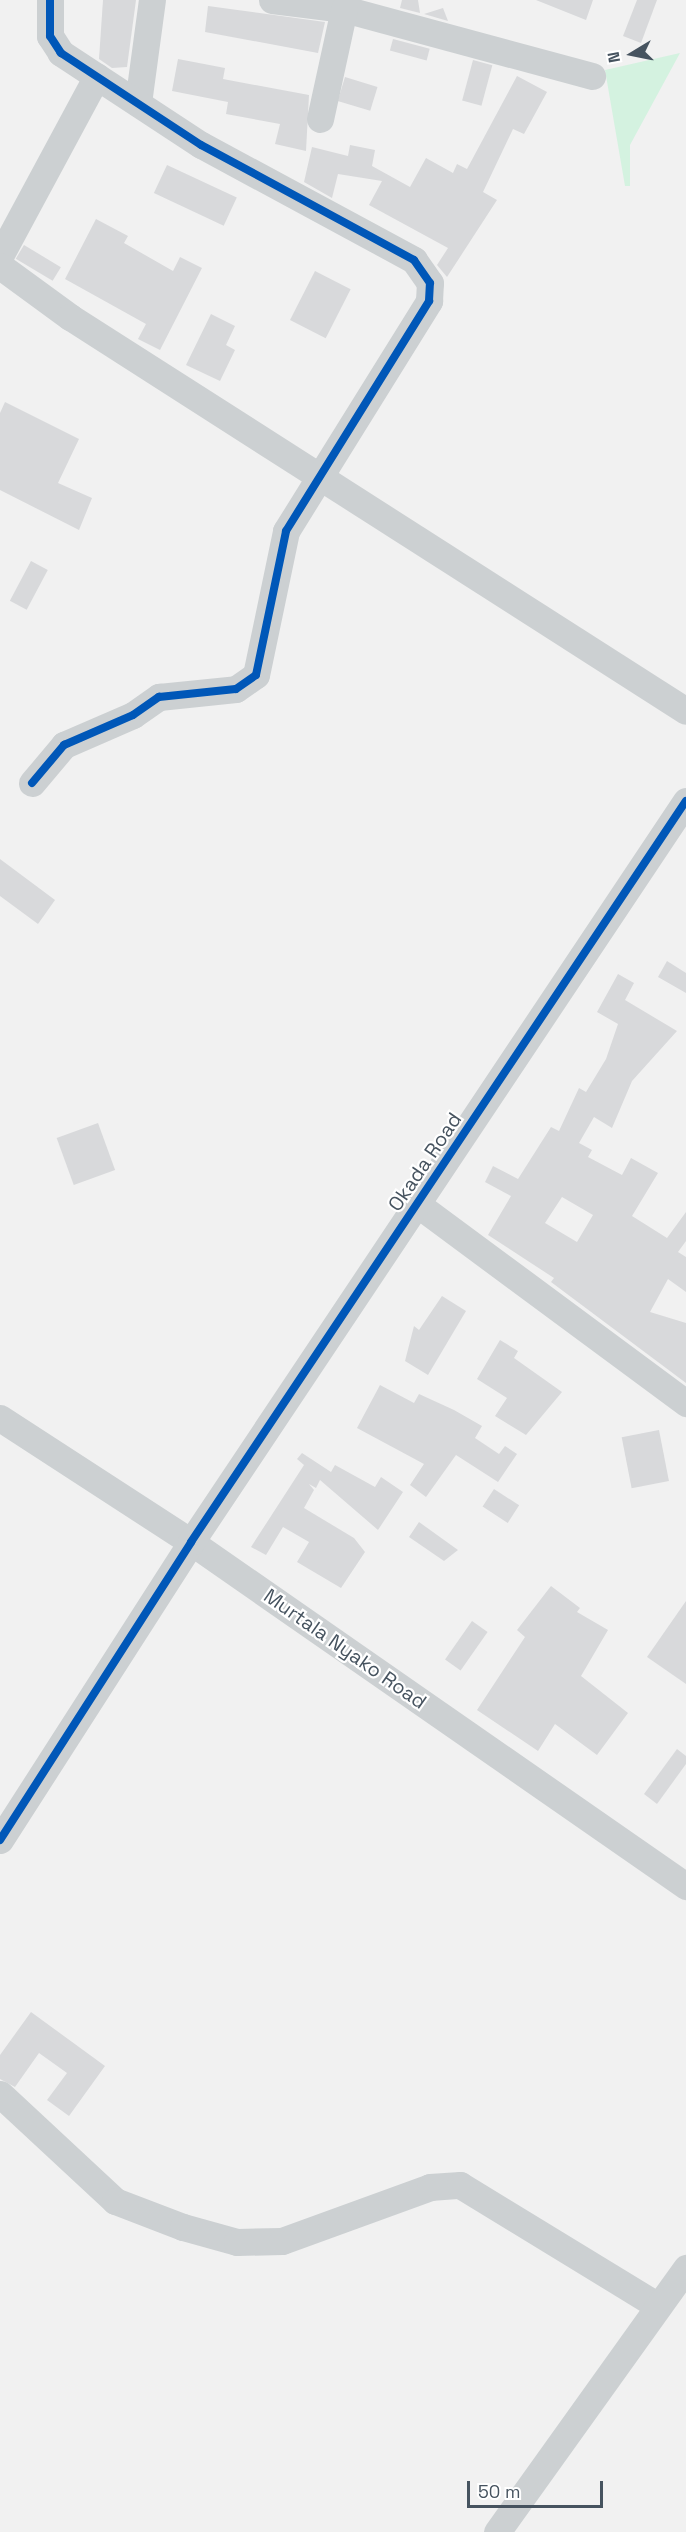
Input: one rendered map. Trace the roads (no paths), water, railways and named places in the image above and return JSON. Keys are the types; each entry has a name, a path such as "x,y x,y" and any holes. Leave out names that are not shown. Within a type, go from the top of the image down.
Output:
{"street":[{"path":"32,783 64,745 133,715 159,697 248,684 259,667 282,540 429,301 430,283 414,261 201,145 97,76 55,45 50,0"},
{"path":"138,103 152,0"},
{"path":"272,0 344,9 592,76"},
{"path":"320,119 344,9"},
{"path":"0,256 97,76"},
{"path":"0,266 321,479 686,711"},
{"name":"Okada Road","path":"2,1835 191,1542 686,801"},
{"path":"417,1204 686,1403"},
{"name":"Murtala Nyako Road","path":"0,1418 191,1542 686,1886"},
{"path":"0,2094 114,2201 183,2227 237,2242 282,2241 430,2187 460,2185 658,2306"},
{"path":"497,2532 686,2268"}]}
